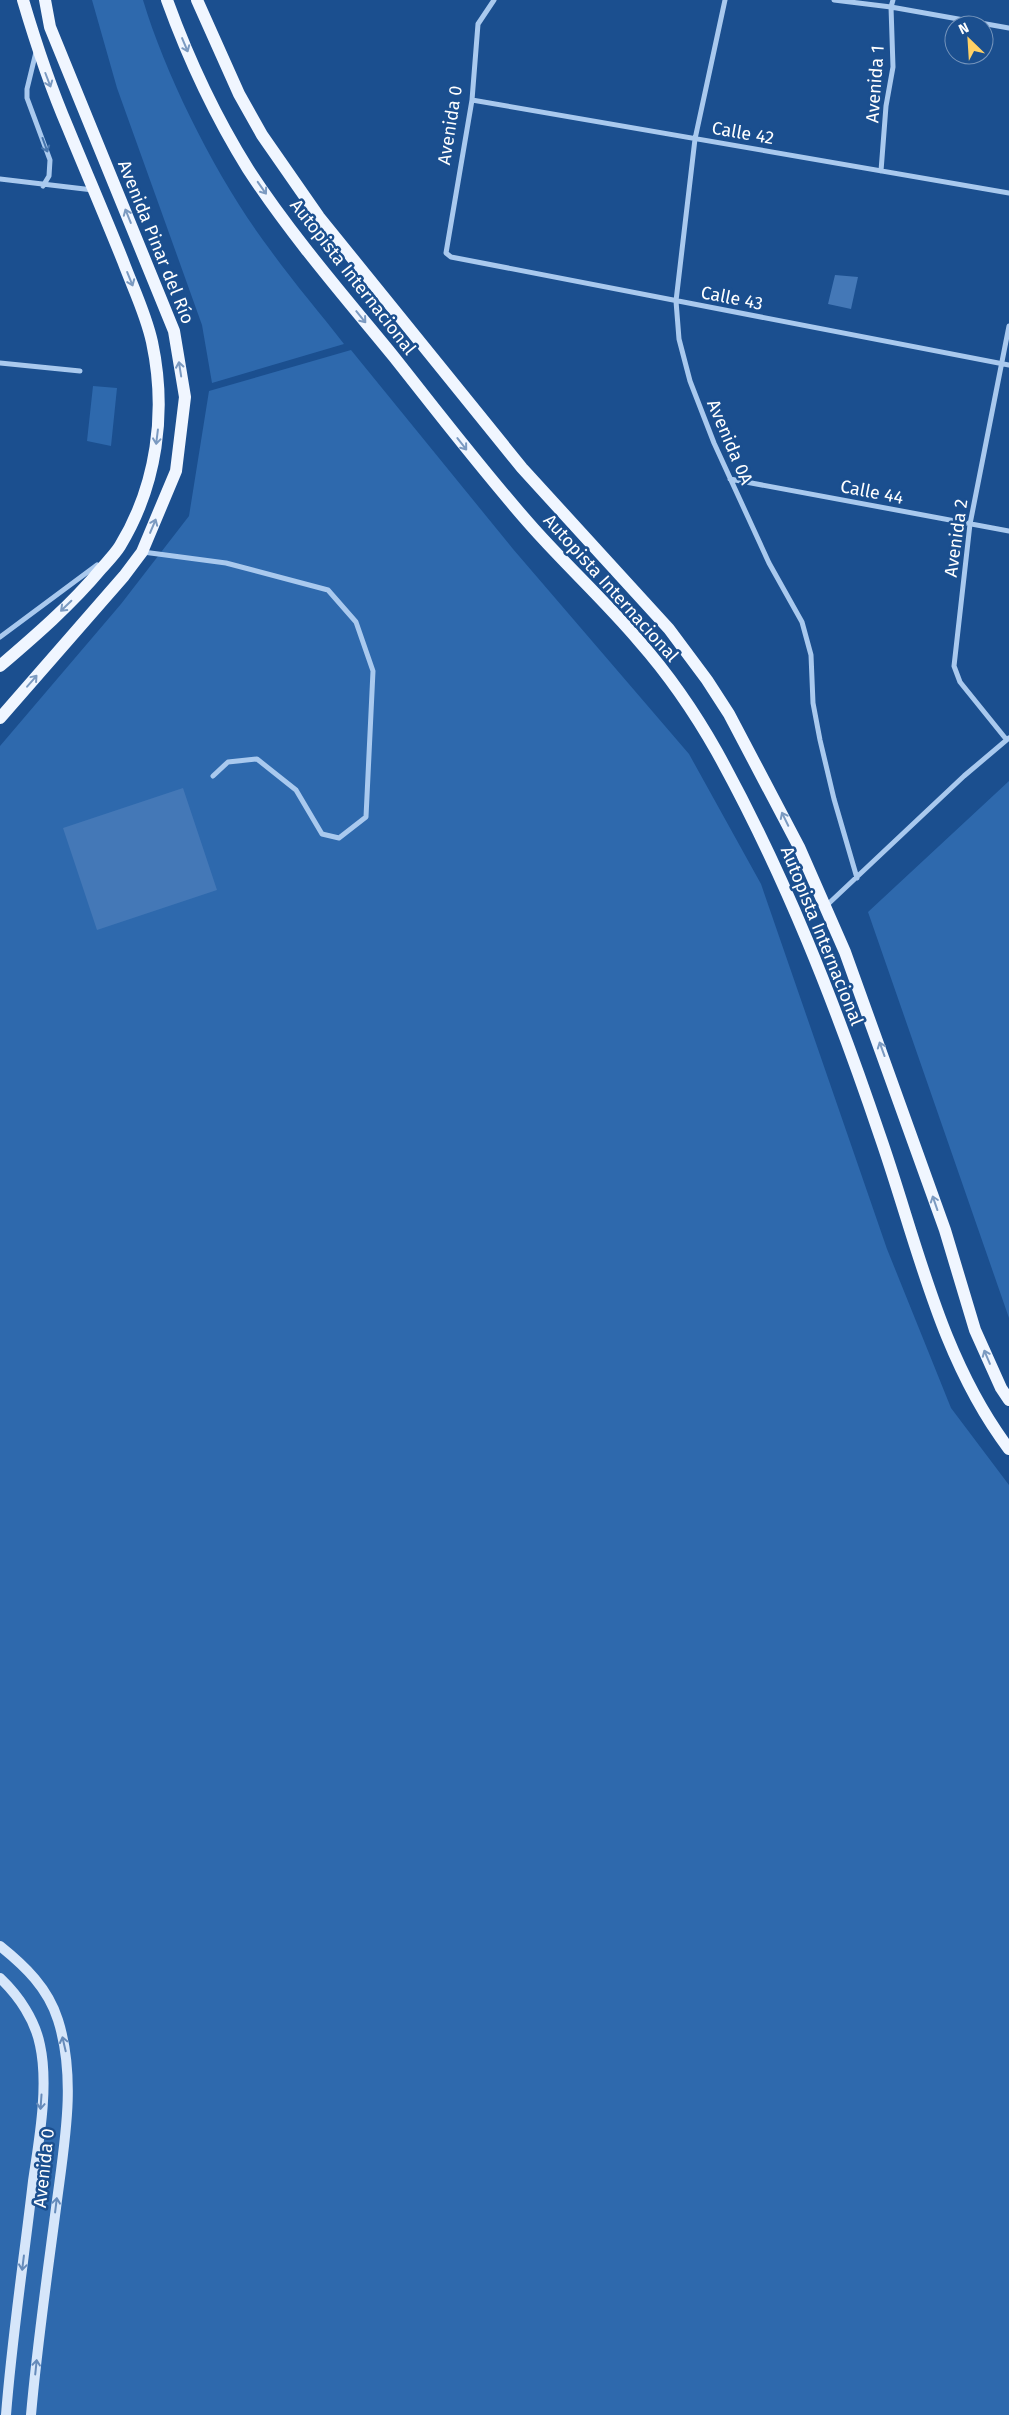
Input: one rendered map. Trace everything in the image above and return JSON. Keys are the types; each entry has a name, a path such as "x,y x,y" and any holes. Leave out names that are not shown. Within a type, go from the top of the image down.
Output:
{"main road":[{"name":"Avenida Pinar del Río","path":"0,666 71,602 119,548 137,514 156,451 160,418 158,380 152,342 141,305 96,190 65,121 37,48 23,0"},
{"name":"Avenida Pinar del Río","path":"0,718 124,576 142,552 176,471 185,397 174,331 50,28 46,0"},
{"name":"Autopista Internacional","path":"167,0 212,104 248,169 285,221 510,502 641,642 681,694 716,750 779,872 809,943 880,1135 950,1348 986,1418 1009,1449"},
{"name":"Autopista Internacional","path":"197,0 239,94 277,159 319,216 522,468 663,623 707,680 738,730 777,803 826,906 862,996 902,1106 945,1230 975,1330 1001,1388 1009,1400"},
{"name":"Avenida 0","path":"0,1946 22,1963 52,2004 62,2033 68,2065 69,2086 62,2160 31,2415"},
{"name":"Avenida 0","path":"0,1978 18,1998 35,2028 42,2064 42,2099 36,2158 6,2415"}],"street":[{"name":"Avenida 0","path":"451,257 446,253 472,100 478,24 494,0"},
{"name":"Avenida 0A","path":"725,0 695,139 676,301 679,338 690,381 730,479 769,563 802,622 811,655 813,703 820,740 834,799 857,878"},
{"path":"834,0 891,7 1009,28"},
{"name":"Avenida 1","path":"881,171 886,106 893,67 891,7 893,0"},
{"path":"37,48 27,89 27,98 50,160 49,176 43,186"},
{"name":"Calle 42","path":"472,100 1009,193"},
{"path":"0,179 43,186 96,190"},
{"name":"Calle 43","path":"451,257 1009,365"},
{"name":"Avenida 2","path":"1007,739 960,682 954,666 970,524 1009,326"},
{"path":"0,362 80,371"},
{"name":"Calle 44","path":"730,479 1009,531"},
{"path":"0,637 78,581 119,548"},
{"path":"142,552 226,563 328,590 356,622 372,671 366,817 339,838 322,834 296,790 257,760 228,762 213,776"},
{"path":"826,906 1007,739"}],"shaded area":[{"path":"92,0 143,0 166,64 214,163 271,251 344,344 212,383 202,325 117,88"},
{"path":"351,350 513,549 689,754 761,884 887,1249 951,1408 1009,1485 1009,2415 0,2415 0,746 121,604 189,516 209,391"},
{"path":"93,386 117,388 111,446 87,441"},
{"path":"1009,781 1009,1318 868,912"}],"building":[{"path":"835,275 858,277 851,309 828,304"},
{"path":"183,788 217,890 97,930 63,828"}]}
